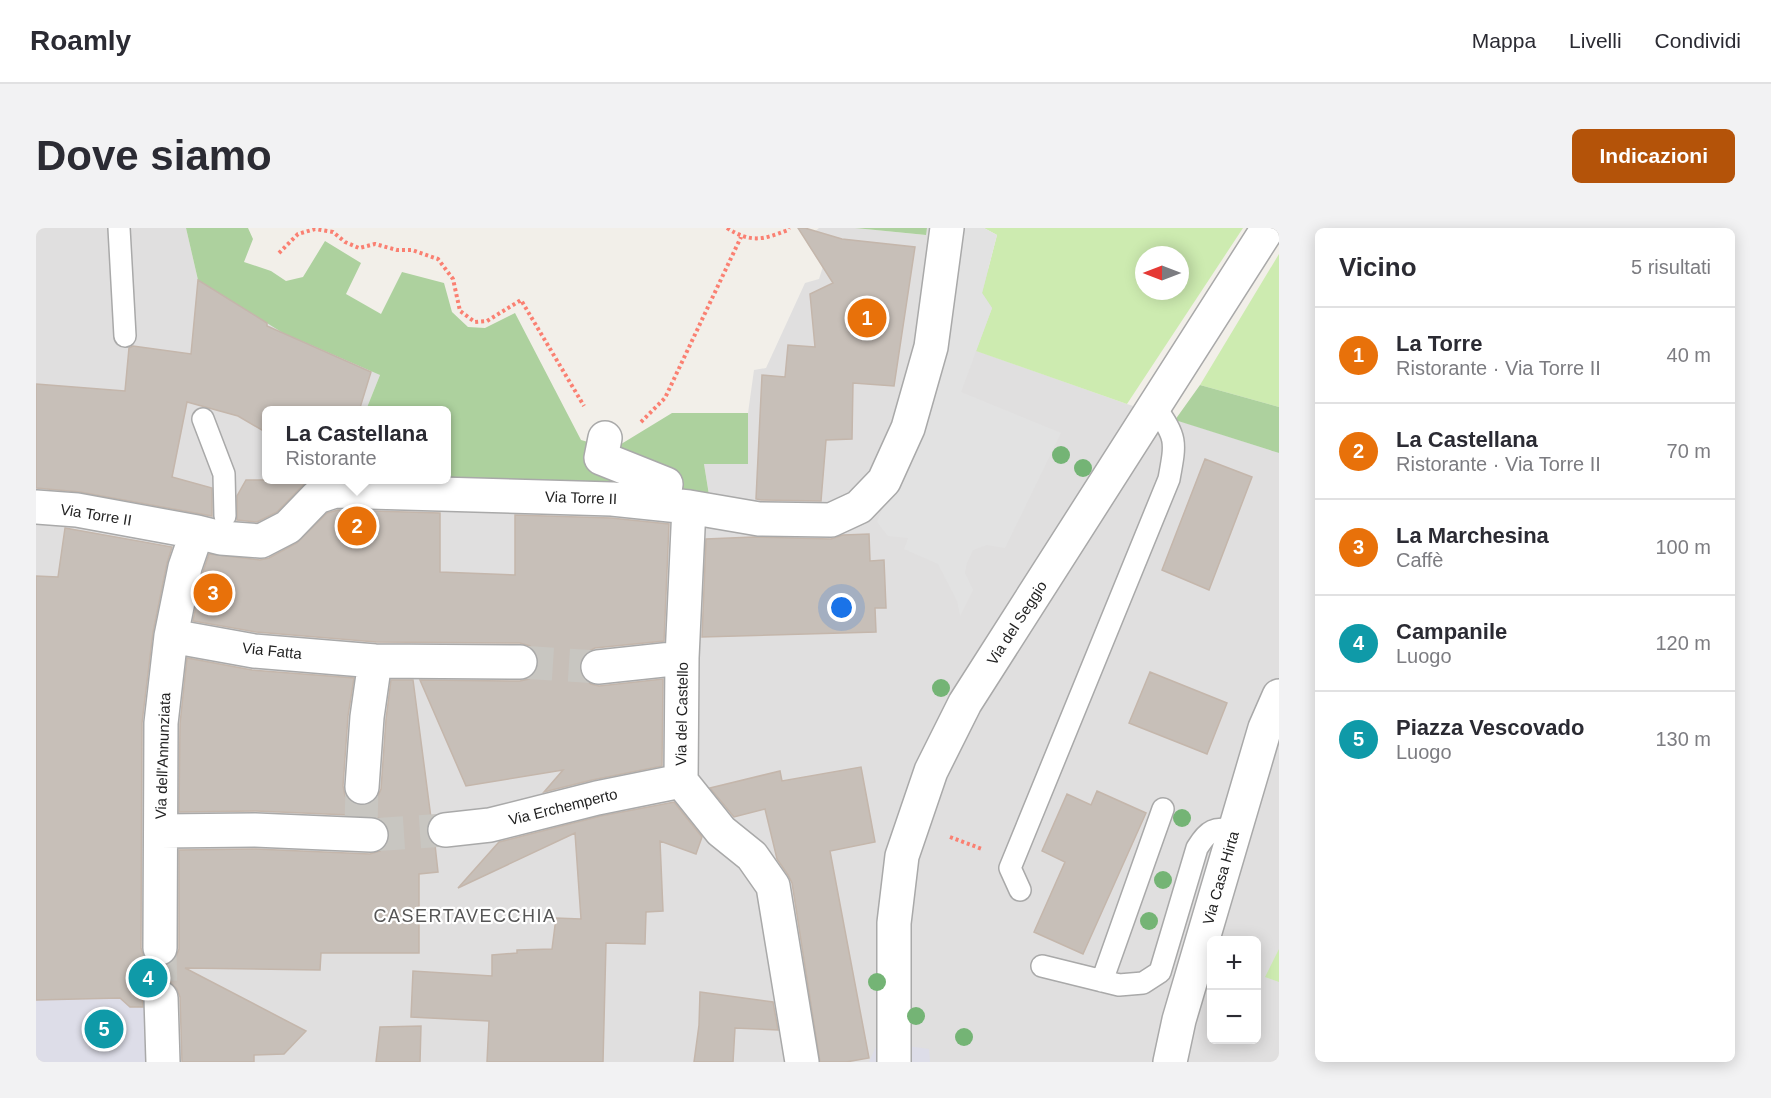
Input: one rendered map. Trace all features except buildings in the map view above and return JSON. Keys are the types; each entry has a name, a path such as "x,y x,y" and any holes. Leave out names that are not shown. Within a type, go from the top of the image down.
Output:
{"street":[{"name":"Via del Seggio","path":"894,1062 894,923 902,856 931,771 965,703 1268,228"},
{"name":"Via Torre II","path":"36,507 217,528 261,541 288,527 317,498 335,491 612,499 759,519 831,520 859,507 884,481 908,428 931,347 945,236"},
{"name":"Via del Castello","path":"606,438 601,458 666,484 676,506 682,658 681,781 721,831 752,856 773,886 802,1062"},
{"name":"Via dell'Annunziata","path":"160,948 161,723 171,636 185,567 217,528"},
{"name":"Via Fatta","path":"171,636 254,651 375,661 520,662"},
{"path":"598,667 682,658"},
{"path":"362,787 366,717 375,661"},
{"name":"Via Casa Hirta","path":"1170,1062 1179,1020 1235,830 1272,730 1279,696"},
{"name":"Via Erchemperto","path":"445,830 490,825 597,798 681,781"},
{"path":"160,831 255,830 365,833"},
{"path":"161,998 164,1062"}],"lane":[{"path":"120,228 125,336"},
{"path":"1020,890 1010,868 1169,479 1175,448 1170,429 1155,406"},
{"path":"203,419 224,474 217,528"},
{"path":"1102,981 1163,809"},
{"path":"1042,966 1119,986 1143,983 1160,972 1197,848 1207,832 1218,829 1235,830"}],"path":[{"path":"727,228 741,237 765,239 789,228"},
{"path":"279,254 298,234 315,229 333,232 345,242 359,248 375,244 397,250 412,250 438,259 453,279 460,311 475,322 487,321 521,300 597,428 606,438 616,442 625,439 665,398 741,237"},
{"path":"946,836 1014,861"}],"shaded area":[{"path":"36,228 186,228 198,280 380,375 368,406 262,406 262,484 451,482 709,494 704,464 748,464 748,413 754,370 766,368 805,283 819,279 827,254 817,259 805,240 819,228 855,228 925,235 927,228 984,228 992,308 977,351 1127,404 1279,453 1279,1062 36,1062"},
{"path":"956,228 984,228 997,235 982,293 992,308 961,392 1061,433 1005,548 987,545 973,550 965,573 973,590 960,616 957,601 938,564 904,549 908,538 888,536 877,522 917,427"},
{"path":"125,998 140,1003 162,1003 172,1062 36,1062 36,1000"},
{"path":"878,1042 929,1049 930,1062 869,1062"}],"green space":[{"path":"186,228 248,228 253,239 244,262 271,271 286,281 303,277 325,241 361,263 346,294 381,314 402,272 444,283 452,312 468,327 485,328 515,313 581,440 613,449 672,413 748,413 748,464 704,464 709,495 451,480 451,406 368,406 380,375 283,333 198,280"},
{"path":"855,228 927,228 926,235"},
{"path":"984,228 1243,228 1127,404 976,351 992,308 982,293 997,235"},
{"path":"1279,254 1279,407 1200,385"},
{"path":"1200,385 1279,407 1279,453 1175,420"},
{"path":"1279,949 1279,982 1265,977"}],"tunnel":[{"path":"520,662 598,667"},
{"path":"361,827 362,787"},
{"path":"371,835 445,830"},
{"path":"160,948 161,998"}],"place":[{"name":"La Torre","path":"867,318"},
{"name":"La Castellana","path":"357,526"},
{"name":"La Marchesina","path":"213,593"},
{"name":"Campanile","path":"148,978"},
{"name":"Piazza Vescovado","path":"104,1029"}],"district":[{"name":"CASERTAVECCHIA","path":"465,916"}]}
